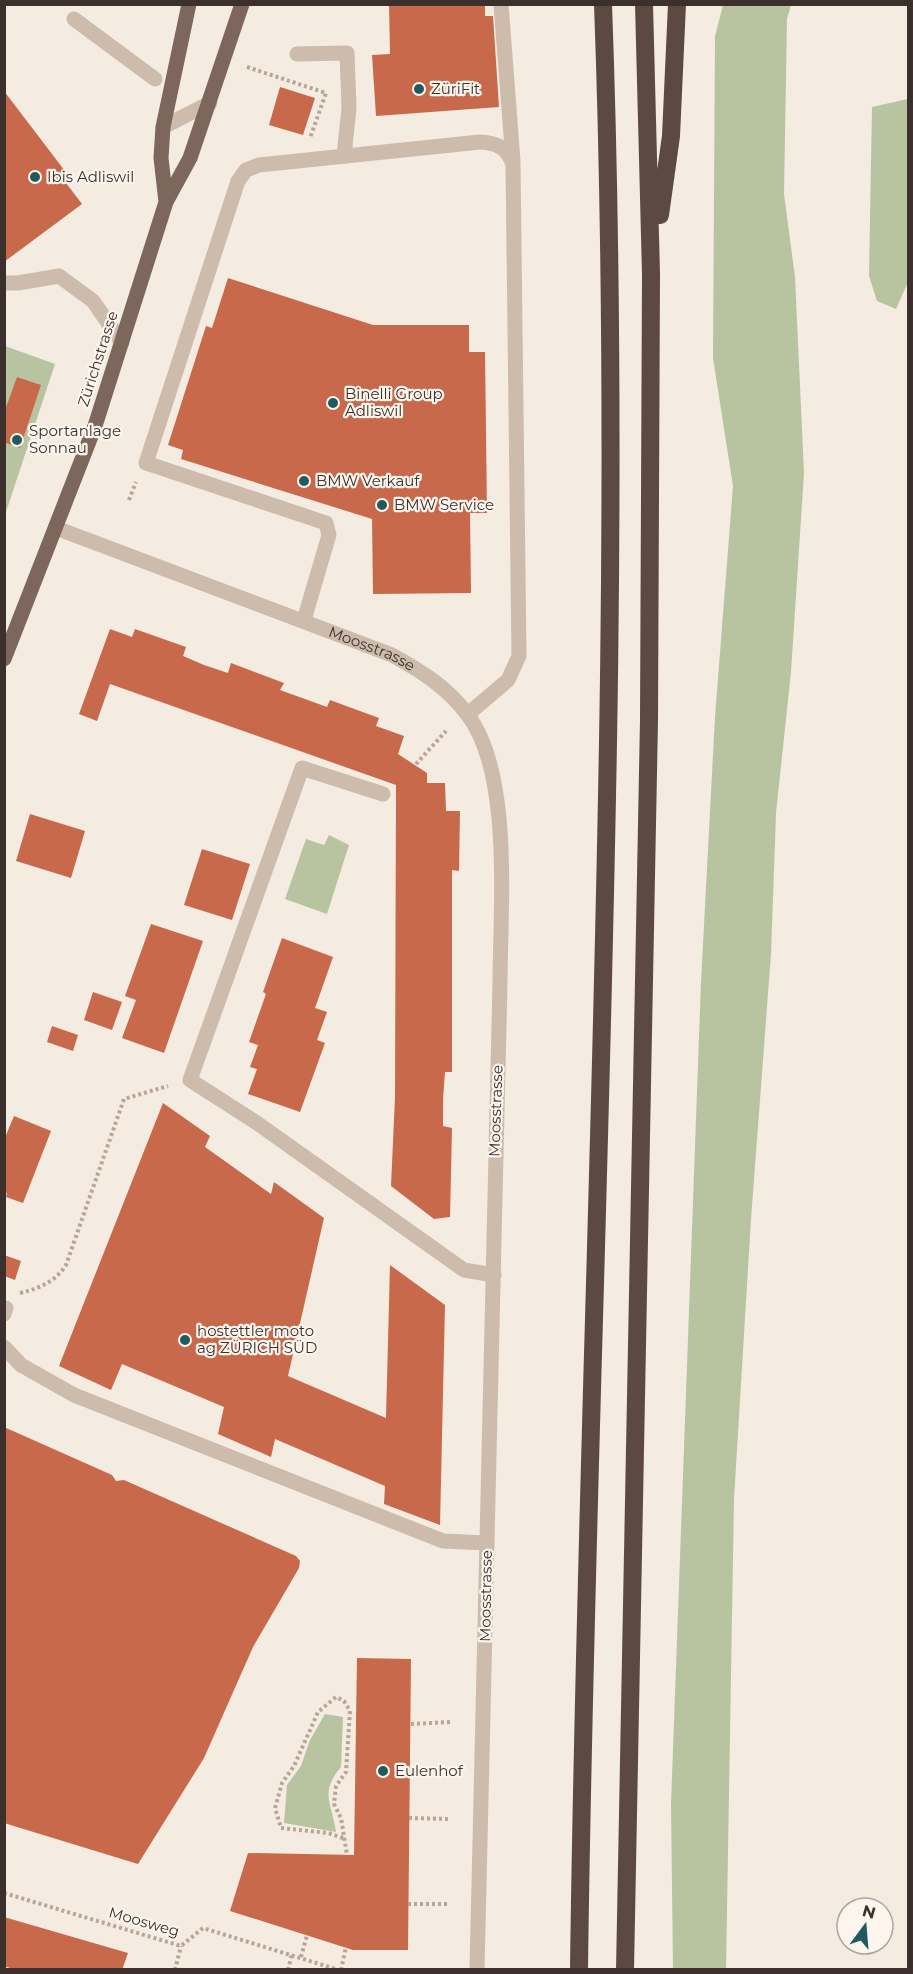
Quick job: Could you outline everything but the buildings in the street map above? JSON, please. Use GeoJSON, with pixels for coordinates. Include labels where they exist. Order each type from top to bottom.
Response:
{"type":"FeatureCollection","features":[{"type":"Feature","properties":{"kind":"highway"},"geometry":{"type":"LineString","coordinates":[[579,1970],[582,1749],[608,726],[611,397],[603,4]]}},
{"type":"Feature","properties":{"kind":"highway"},"geometry":{"type":"LineString","coordinates":[[625,1970],[633,1443],[649,720],[651,274],[644,4]]}},
{"type":"Feature","properties":{"kind":"highway"},"geometry":{"type":"LineString","coordinates":[[651,274],[671,136],[677,4]]}},
{"type":"Feature","properties":{"kind":"main road","name":"Zürichstrasse"},"geometry":{"type":"LineString","coordinates":[[166,202],[161,159],[163,127],[189,4]]}},
{"type":"Feature","properties":{"kind":"main road","name":"Zürichstrasse"},"geometry":{"type":"LineString","coordinates":[[4,659],[95,426],[166,202],[190,158],[242,4]]}},
{"type":"Feature","properties":{"kind":"street"},"geometry":{"type":"LineString","coordinates":[[468,714],[508,680],[519,656],[513,164],[501,4]]}},
{"type":"Feature","properties":{"kind":"street"},"geometry":{"type":"LineString","coordinates":[[74,19],[155,78]]}},
{"type":"Feature","properties":{"kind":"street"},"geometry":{"type":"LineString","coordinates":[[297,54],[346,53],[349,108],[344,156]]}},
{"type":"Feature","properties":{"kind":"street"},"geometry":{"type":"LineString","coordinates":[[163,127],[210,103]]}},
{"type":"Feature","properties":{"kind":"street"},"geometry":{"type":"LineString","coordinates":[[304,620],[329,535],[326,523],[146,463],[238,182],[246,170],[259,165],[480,142],[501,147],[509,152],[513,164]]}},
{"type":"Feature","properties":{"kind":"street"},"geometry":{"type":"LineString","coordinates":[[4,283],[18,284],[59,276],[93,301],[122,344]]}},
{"type":"Feature","properties":{"kind":"street","name":"Moosstrasse"},"geometry":{"type":"LineString","coordinates":[[56,528],[392,655],[422,671],[441,685],[468,714],[487,748],[492,766],[500,857],[494,1275],[477,1970]]}},
{"type":"Feature","properties":{"kind":"street"},"geometry":{"type":"LineString","coordinates":[[383,794],[303,768],[190,1080],[266,1130],[464,1270],[494,1275]]}},
{"type":"Feature","properties":{"kind":"street"},"geometry":{"type":"LineString","coordinates":[[4,1347],[21,1365],[74,1395],[443,1542],[487,1543]]}},
{"type":"Feature","properties":{"kind":"path"},"geometry":{"type":"LineString","coordinates":[[247,68],[326,93],[301,160]]}},
{"type":"Feature","properties":{"kind":"path"},"geometry":{"type":"LineString","coordinates":[[416,764],[446,731]]}},
{"type":"Feature","properties":{"kind":"path"},"geometry":{"type":"LineString","coordinates":[[8,1305],[58,1278],[66,1265],[124,1099],[190,1080]]}},
{"type":"Feature","properties":{"kind":"path"},"geometry":{"type":"LineString","coordinates":[[343,1838],[327,1833],[281,1828],[275,1808],[282,1783],[294,1766],[318,1712],[336,1697],[344,1701],[351,1711],[346,1772],[336,1786],[334,1804],[341,1818],[347,1855]]}},
{"type":"Feature","properties":{"kind":"path"},"geometry":{"type":"LineString","coordinates":[[411,1725],[451,1722]]}},
{"type":"Feature","properties":{"kind":"path"},"geometry":{"type":"LineString","coordinates":[[409,1818],[449,1819]]}},
{"type":"Feature","properties":{"kind":"path","name":"Moosweg"},"geometry":{"type":"LineString","coordinates":[[4,1893],[181,1946],[203,1928],[338,1969]]}},
{"type":"Feature","properties":{"kind":"path"},"geometry":{"type":"LineString","coordinates":[[408,1904],[449,1904]]}},
{"type":"Feature","properties":{"kind":"path"},"geometry":{"type":"LineString","coordinates":[[301,1958],[308,1935]]}},
{"type":"Feature","properties":{"kind":"path"},"geometry":{"type":"LineString","coordinates":[[175,1970],[181,1946]]}},
{"type":"Feature","properties":{"kind":"path"},"geometry":{"type":"LineString","coordinates":[[338,1969],[346,1947]]}},
{"type":"Feature","properties":{"kind":"path"},"geometry":{"type":"LineString","coordinates":[[288,1970],[292,1954]]}},
{"type":"Feature","properties":{"kind":"green space"},"geometry":{"type":"Polygon","coordinates":[[[723,5],[791,5],[787,19],[784,194],[795,277],[804,473],[791,672],[776,813],[771,954],[751,1219],[734,1499],[726,1969],[673,1970],[671,1804],[701,982],[715,717],[733,486],[713,358],[715,36],[723,5]]]}},
{"type":"Feature","properties":{"kind":"green space"},"geometry":{"type":"Polygon","coordinates":[[[908,99],[908,282],[896,309],[877,301],[869,276],[872,107],[908,99]]]}},
{"type":"Feature","properties":{"kind":"green space","name":"Sportanlage Sonnau"},"geometry":{"type":"Polygon","coordinates":[[[5,346],[55,364],[5,515],[5,346]]]}},
{"type":"Feature","properties":{"kind":"green space"},"geometry":{"type":"Polygon","coordinates":[[[329,835],[349,845],[327,914],[285,899],[306,839],[324,845],[329,835]]]}},
{"type":"Feature","properties":{"kind":"green space"},"geometry":{"type":"Polygon","coordinates":[[[325,1714],[343,1717],[341,1767],[330,1784],[329,1791],[336,1832],[284,1823],[287,1785],[301,1766],[310,1740],[325,1714]]]}},
{"type":"Feature","properties":{"kind":"place","name":"ZüriFit"},"geometry":{"type":"Point","coordinates":[419,89]}},
{"type":"Feature","properties":{"kind":"place","name":"Ibis Adliswil"},"geometry":{"type":"Point","coordinates":[35,177]}},
{"type":"Feature","properties":{"kind":"place","name":"Binelli Group Adliswil"},"geometry":{"type":"Point","coordinates":[333,403]}},
{"type":"Feature","properties":{"kind":"place","name":"Sportanlage Sonnau"},"geometry":{"type":"Point","coordinates":[17,440]}},
{"type":"Feature","properties":{"kind":"place","name":"BMW Verkauf"},"geometry":{"type":"Point","coordinates":[304,481]}},
{"type":"Feature","properties":{"kind":"place","name":"BMW Service"},"geometry":{"type":"Point","coordinates":[382,505]}},
{"type":"Feature","properties":{"kind":"place","name":"hostettler moto ag ZÜRICH SÜD"},"geometry":{"type":"Point","coordinates":[185,1340]}},
{"type":"Feature","properties":{"kind":"place","name":"Eulenhof"},"geometry":{"type":"Point","coordinates":[383,1771]}}]}
